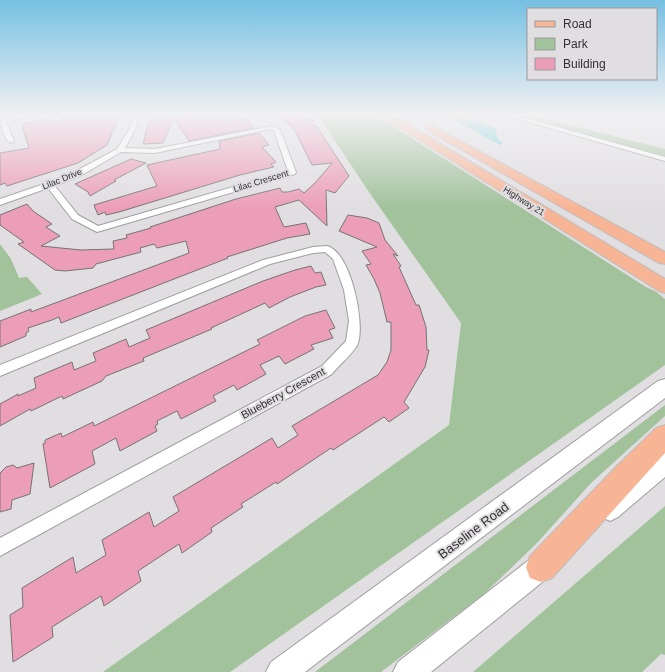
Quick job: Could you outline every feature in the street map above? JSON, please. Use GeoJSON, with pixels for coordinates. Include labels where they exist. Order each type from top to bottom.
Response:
{"type":"FeatureCollection","features":[{"type":"Feature","properties":{"kind":"main road","name":"Highway 21"},"geometry":{"type":"LineString","coordinates":[[434,145],[664,284]]}},
{"type":"Feature","properties":{"kind":"main road","name":"Highway 21"},"geometry":{"type":"LineString","coordinates":[[462,145],[665,259]]}},
{"type":"Feature","properties":{"kind":"main road","name":"Baseline Road"},"geometry":{"type":"LineString","coordinates":[[281,672],[665,387]]}},
{"type":"Feature","properties":{"kind":"main road"},"geometry":{"type":"LineString","coordinates":[[541,567],[624,477],[665,436]]}},
{"type":"Feature","properties":{"kind":"main road"},"geometry":{"type":"LineString","coordinates":[[408,672],[541,567],[665,463]]}},
{"type":"Feature","properties":{"kind":"street","name":"Lilac Drive"},"geometry":{"type":"LineString","coordinates":[[3,200],[50,185],[79,173],[120,150],[123,145]]}},
{"type":"Feature","properties":{"kind":"street","name":"Lilac Crescent"},"geometry":{"type":"LineString","coordinates":[[120,150],[155,151],[182,145]]}},
{"type":"Feature","properties":{"kind":"street","name":"Lilac Crescent"},"geometry":{"type":"LineString","coordinates":[[50,185],[75,217],[97,229],[292,172],[282,145]]}},
{"type":"Feature","properties":{"kind":"street"},"geometry":{"type":"LineString","coordinates":[[616,145],[665,159]]}},
{"type":"Feature","properties":{"kind":"street","name":"Blueberry Crescent"},"geometry":{"type":"LineString","coordinates":[[0,371],[267,262],[313,250],[327,249],[337,258],[349,290],[355,321],[352,343],[327,370],[0,547]]}},
{"type":"Feature","properties":{"kind":"green space"},"geometry":{"type":"Polygon","coordinates":[[[338,145],[423,145],[646,287],[655,291],[665,299],[665,365],[230,672],[103,672],[449,425],[461,323],[338,145]]]}},
{"type":"Feature","properties":{"kind":"green space"},"geometry":{"type":"Polygon","coordinates":[[[626,145],[651,145],[665,149],[665,156],[626,145]]]}},
{"type":"Feature","properties":{"kind":"green space"},"geometry":{"type":"Polygon","coordinates":[[[0,244],[11,259],[19,278],[27,277],[42,294],[0,311],[0,244]]]}},
{"type":"Feature","properties":{"kind":"green space"},"geometry":{"type":"Polygon","coordinates":[[[665,405],[665,416],[591,483],[538,542],[484,594],[381,672],[315,672],[665,405]]]}},
{"type":"Feature","properties":{"kind":"green space"},"geometry":{"type":"Polygon","coordinates":[[[665,506],[665,655],[661,654],[642,672],[473,672],[665,506]]]}},
{"type":"Feature","properties":{"kind":"building"},"geometry":{"type":"Polygon","coordinates":[[[28,145],[106,145],[78,163],[7,186],[5,183],[0,185],[0,153],[29,148],[28,145]]]}},
{"type":"Feature","properties":{"kind":"building"},"geometry":{"type":"Polygon","coordinates":[[[220,145],[268,145],[262,147],[276,162],[271,164],[274,167],[240,175],[119,212],[106,215],[105,212],[98,215],[94,205],[157,186],[147,165],[220,149],[220,145]]]}},
{"type":"Feature","properties":{"kind":"building"},"geometry":{"type":"Polygon","coordinates":[[[302,145],[329,145],[349,176],[335,193],[326,190],[327,226],[299,200],[275,207],[284,227],[306,223],[310,234],[287,238],[227,257],[228,258],[61,323],[59,317],[28,328],[29,331],[26,333],[26,336],[0,347],[0,321],[31,309],[31,312],[189,253],[186,241],[157,248],[154,244],[140,248],[141,252],[96,264],[93,268],[65,271],[55,270],[18,244],[24,242],[0,225],[0,215],[27,204],[33,211],[52,224],[46,227],[60,236],[41,246],[81,250],[114,249],[113,241],[127,238],[126,235],[236,199],[280,188],[282,192],[299,189],[304,193],[315,183],[332,163],[312,165],[302,145]]]}},
{"type":"Feature","properties":{"kind":"building"},"geometry":{"type":"Polygon","coordinates":[[[131,159],[146,163],[114,180],[116,181],[90,196],[88,192],[75,184],[131,159]]]}},
{"type":"Feature","properties":{"kind":"building"},"geometry":{"type":"Polygon","coordinates":[[[348,215],[367,218],[379,223],[385,240],[398,256],[393,254],[401,266],[399,267],[416,305],[419,305],[426,327],[427,350],[429,350],[425,367],[404,402],[409,408],[389,422],[384,417],[333,450],[331,448],[277,484],[276,482],[241,504],[243,507],[211,528],[212,532],[182,553],[179,544],[138,571],[141,581],[104,606],[101,596],[52,627],[53,637],[13,662],[10,615],[23,607],[22,588],[73,557],[76,573],[106,555],[102,540],[149,512],[154,527],[179,511],[173,497],[272,438],[278,448],[298,435],[292,426],[378,375],[387,362],[391,350],[391,322],[387,322],[380,293],[366,265],[371,264],[362,251],[377,247],[339,231],[348,215]]]}},
{"type":"Feature","properties":{"kind":"building"},"geometry":{"type":"Polygon","coordinates":[[[311,266],[315,273],[321,272],[326,285],[316,287],[290,297],[269,308],[265,303],[211,328],[212,329],[143,358],[144,361],[106,376],[102,381],[63,399],[62,396],[31,411],[30,409],[0,426],[0,404],[18,394],[18,396],[36,388],[34,378],[72,362],[74,370],[96,361],[93,353],[126,339],[129,347],[150,338],[146,330],[263,281],[311,266]]]}},
{"type":"Feature","properties":{"kind":"building"},"geometry":{"type":"Polygon","coordinates":[[[326,310],[335,328],[329,330],[333,338],[311,345],[314,349],[285,364],[279,356],[260,365],[266,374],[237,390],[234,385],[213,396],[216,401],[181,419],[177,411],[157,421],[158,424],[155,426],[157,431],[120,451],[116,438],[92,451],[95,464],[50,488],[43,444],[45,443],[45,440],[61,433],[62,437],[93,422],[94,426],[260,344],[257,340],[305,316],[326,310]]]}},
{"type":"Feature","properties":{"kind":"building"},"geometry":{"type":"Polygon","coordinates":[[[34,463],[30,494],[12,500],[11,509],[0,512],[0,473],[6,467],[13,465],[17,468],[34,463]]]}}]}
